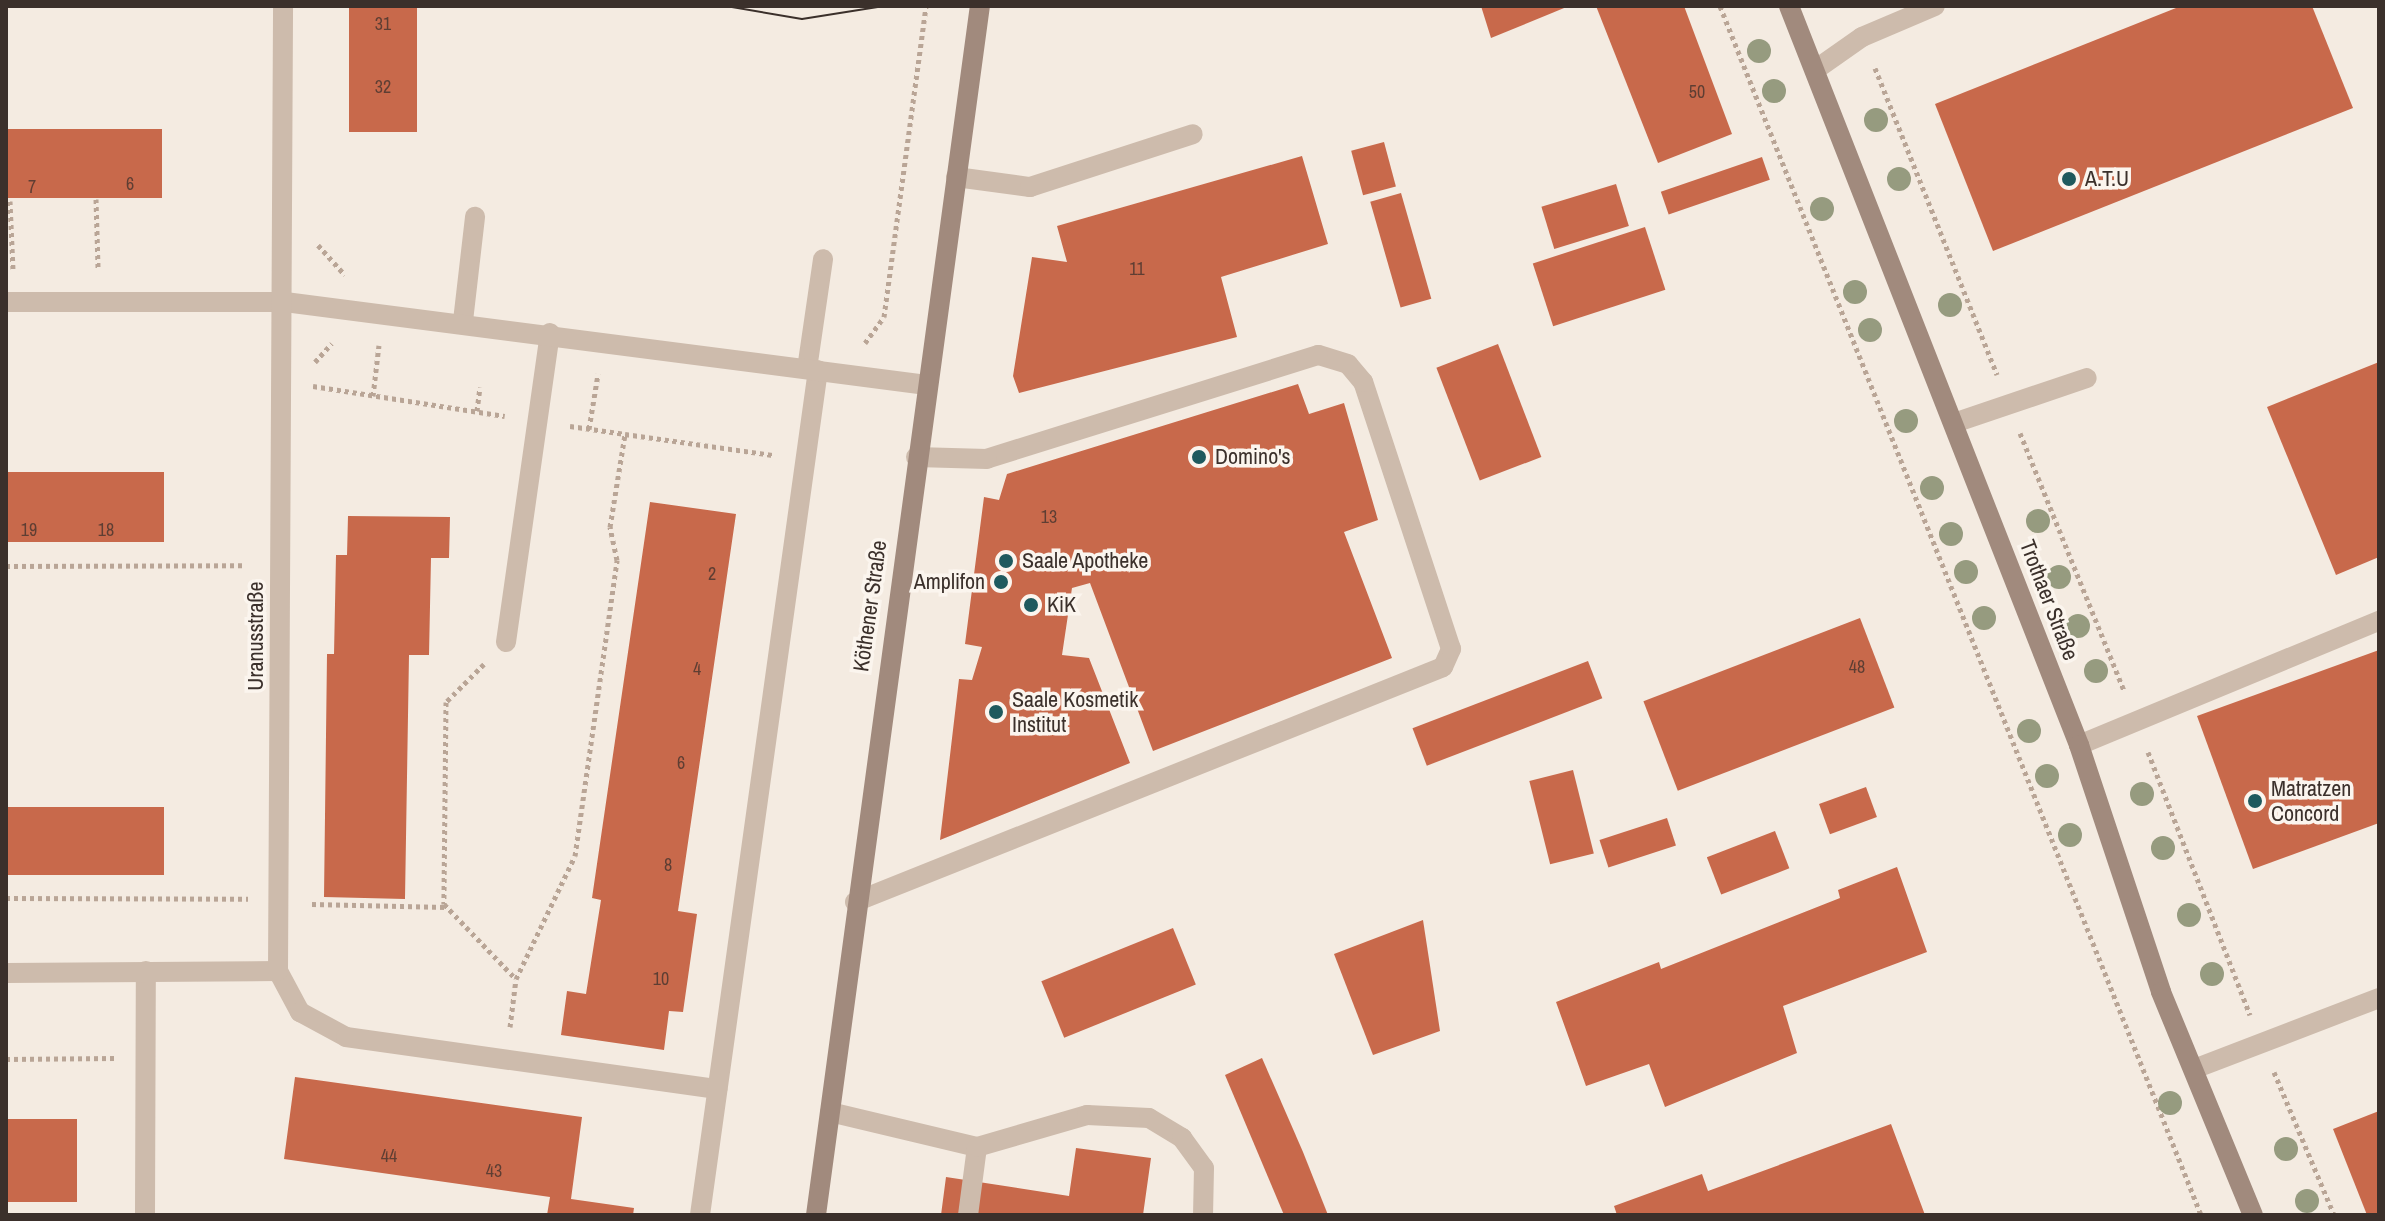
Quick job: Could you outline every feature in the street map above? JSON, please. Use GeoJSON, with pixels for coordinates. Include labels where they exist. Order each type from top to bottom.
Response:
{"type":"FeatureCollection","features":[{"type":"Feature","properties":{"kind":"main road","name":"Köthener Straße"},"geometry":{"type":"LineString","coordinates":[[816,1215],[855,902],[980,6]]}},
{"type":"Feature","properties":{"kind":"main road","name":"Trothaer Straße"},"geometry":{"type":"LineString","coordinates":[[1789,6],[2079,745],[2194,1069],[2253,1215]]}},
{"type":"Feature","properties":{"kind":"street","name":"Uranusstraße"},"geometry":{"type":"LineString","coordinates":[[278,971],[281,899],[279,565],[285,302],[283,6]]}},
{"type":"Feature","properties":{"kind":"street"},"geometry":{"type":"LineString","coordinates":[[1815,70],[1862,37],[1935,6]]}},
{"type":"Feature","properties":{"kind":"street"},"geometry":{"type":"LineString","coordinates":[[956,177],[1030,187],[1193,134]]}},
{"type":"Feature","properties":{"kind":"street"},"geometry":{"type":"LineString","coordinates":[[463,321],[475,217]]}},
{"type":"Feature","properties":{"kind":"street"},"geometry":{"type":"LineString","coordinates":[[700,1215],[804,459],[813,369],[811,342],[823,259]]}},
{"type":"Feature","properties":{"kind":"street"},"geometry":{"type":"LineString","coordinates":[[10,302],[285,302],[463,321],[927,385]]}},
{"type":"Feature","properties":{"kind":"street"},"geometry":{"type":"LineString","coordinates":[[506,642],[550,333]]}},
{"type":"Feature","properties":{"kind":"street"},"geometry":{"type":"LineString","coordinates":[[855,902],[1443,667],[1451,649],[1363,382],[1348,364],[1318,355],[987,459],[916,457]]}},
{"type":"Feature","properties":{"kind":"street"},"geometry":{"type":"LineString","coordinates":[[1954,423],[2087,378]]}},
{"type":"Feature","properties":{"kind":"street"},"geometry":{"type":"LineString","coordinates":[[2079,745],[2379,621]]}},
{"type":"Feature","properties":{"kind":"street"},"geometry":{"type":"LineString","coordinates":[[145,1215],[146,971]]}},
{"type":"Feature","properties":{"kind":"street"},"geometry":{"type":"LineString","coordinates":[[6,973],[278,971],[300,1012],[320,1028],[505,1060],[717,1089]]}},
{"type":"Feature","properties":{"kind":"street"},"geometry":{"type":"LineString","coordinates":[[2194,1069],[2379,998]]}},
{"type":"Feature","properties":{"kind":"street"},"geometry":{"type":"LineString","coordinates":[[830,1112],[977,1147],[1087,1115],[1149,1118],[1182,1138],[1204,1168],[1203,1215]]}},
{"type":"Feature","properties":{"kind":"street"},"geometry":{"type":"LineString","coordinates":[[968,1215],[977,1147]]}},
{"type":"Feature","properties":{"kind":"path"},"geometry":{"type":"LineString","coordinates":[[811,342],[860,345],[874,337],[884,317],[926,6]]}},
{"type":"Feature","properties":{"kind":"path"},"geometry":{"type":"LineString","coordinates":[[1720,6],[2201,1215]]}},
{"type":"Feature","properties":{"kind":"path"},"geometry":{"type":"LineString","coordinates":[[1862,37],[2137,722],[2262,1045],[2334,1215]]}},
{"type":"Feature","properties":{"kind":"path"},"geometry":{"type":"LineString","coordinates":[[96,199],[98,301]]}},
{"type":"Feature","properties":{"kind":"path"},"geometry":{"type":"LineString","coordinates":[[10,201],[10,302]]}},
{"type":"Feature","properties":{"kind":"path"},"geometry":{"type":"LineString","coordinates":[[316,237],[333,269],[362,279]]}},
{"type":"Feature","properties":{"kind":"path"},"geometry":{"type":"LineString","coordinates":[[366,338],[379,340],[373,396]]}},
{"type":"Feature","properties":{"kind":"path"},"geometry":{"type":"LineString","coordinates":[[314,402],[315,362],[341,340]]}},
{"type":"Feature","properties":{"kind":"path"},"geometry":{"type":"LineString","coordinates":[[589,429],[599,364]]}},
{"type":"Feature","properties":{"kind":"path"},"geometry":{"type":"LineString","coordinates":[[281,382],[804,459]]}},
{"type":"Feature","properties":{"kind":"path"},"geometry":{"type":"LineString","coordinates":[[477,411],[480,387]]}},
{"type":"Feature","properties":{"kind":"path"},"geometry":{"type":"LineString","coordinates":[[505,1060],[516,979],[575,856],[617,560],[610,527],[625,434]]}},
{"type":"Feature","properties":{"kind":"path"},"geometry":{"type":"LineString","coordinates":[[6,566],[279,565]]}},
{"type":"Feature","properties":{"kind":"path"},"geometry":{"type":"LineString","coordinates":[[506,642],[446,702],[447,907],[516,979]]}},
{"type":"Feature","properties":{"kind":"path"},"geometry":{"type":"LineString","coordinates":[[308,888],[308,918]]}},
{"type":"Feature","properties":{"kind":"path"},"geometry":{"type":"LineString","coordinates":[[6,898],[281,899]]}},
{"type":"Feature","properties":{"kind":"path"},"geometry":{"type":"LineString","coordinates":[[308,904],[447,907]]}},
{"type":"Feature","properties":{"kind":"path"},"geometry":{"type":"LineString","coordinates":[[6,1059],[145,1058]]}},
{"type":"Feature","properties":{"kind":"building"},"geometry":{"type":"Polygon","coordinates":[[[349,6],[417,6],[417,132],[349,132],[349,6]]]}},
{"type":"Feature","properties":{"kind":"building"},"geometry":{"type":"Polygon","coordinates":[[[1481,6],[1569,6],[1491,38],[1481,6]]]}},
{"type":"Feature","properties":{"kind":"building"},"geometry":{"type":"Polygon","coordinates":[[[1596,6],[1684,6],[1732,134],[1658,163],[1596,6]]]}},
{"type":"Feature","properties":{"kind":"building","name":"A.T.U"},"geometry":{"type":"Polygon","coordinates":[[[2181,6],[2312,6],[2353,108],[1993,251],[1935,104],[2181,6]]]}},
{"type":"Feature","properties":{"kind":"building"},"geometry":{"type":"Polygon","coordinates":[[[6,129],[162,129],[162,198],[6,198],[6,129]]]}},
{"type":"Feature","properties":{"kind":"building"},"geometry":{"type":"Polygon","coordinates":[[[1384,142],[1396,186],[1363,195],[1351,151],[1384,142]]]}},
{"type":"Feature","properties":{"kind":"building"},"geometry":{"type":"Polygon","coordinates":[[[1302,156],[1328,244],[1221,277],[1237,337],[1019,393],[1013,376],[1032,257],[1067,262],[1057,226],[1302,156]]]}},
{"type":"Feature","properties":{"kind":"building"},"geometry":{"type":"Polygon","coordinates":[[[1762,157],[1770,180],[1669,215],[1661,192],[1762,157]]]}},
{"type":"Feature","properties":{"kind":"building"},"geometry":{"type":"Polygon","coordinates":[[[1616,184],[1629,226],[1554,249],[1541,207],[1616,184]]]}},
{"type":"Feature","properties":{"kind":"building"},"geometry":{"type":"Polygon","coordinates":[[[1401,193],[1431,299],[1401,308],[1370,202],[1401,193]]]}},
{"type":"Feature","properties":{"kind":"building"},"geometry":{"type":"Polygon","coordinates":[[[1645,227],[1665,290],[1553,326],[1533,263],[1645,227]]]}},
{"type":"Feature","properties":{"kind":"building"},"geometry":{"type":"Polygon","coordinates":[[[1498,344],[1541,457],[1480,481],[1436,368],[1498,344]]]}},
{"type":"Feature","properties":{"kind":"building"},"geometry":{"type":"Polygon","coordinates":[[[2379,362],[2379,557],[2336,575],[2267,407],[2379,362]]]}},
{"type":"Feature","properties":{"kind":"building"},"geometry":{"type":"Polygon","coordinates":[[[1298,384],[1309,414],[1344,403],[1378,520],[1344,532],[1392,658],[1153,751],[1090,583],[1072,588],[1062,655],[1089,658],[1130,763],[940,840],[959,679],[972,680],[982,647],[965,644],[984,497],[999,500],[1007,474],[1298,384]]]}},
{"type":"Feature","properties":{"kind":"building"},"geometry":{"type":"Polygon","coordinates":[[[6,472],[164,472],[164,542],[6,542],[6,472]]]}},
{"type":"Feature","properties":{"kind":"building"},"geometry":{"type":"Polygon","coordinates":[[[650,502],[736,514],[678,911],[697,914],[683,1012],[669,1011],[664,1050],[561,1035],[567,991],[586,994],[601,900],[592,898],[650,502]]]}},
{"type":"Feature","properties":{"kind":"building"},"geometry":{"type":"Polygon","coordinates":[[[348,516],[450,517],[449,558],[431,558],[429,655],[409,655],[405,899],[324,897],[327,654],[334,654],[336,555],[347,555],[348,516]]]}},
{"type":"Feature","properties":{"kind":"building"},"geometry":{"type":"Polygon","coordinates":[[[1860,618],[1894,708],[1678,791],[1643,701],[1860,618]]]}},
{"type":"Feature","properties":{"kind":"building"},"geometry":{"type":"Polygon","coordinates":[[[2379,650],[2379,823],[2253,869],[2197,716],[2379,650]]]}},
{"type":"Feature","properties":{"kind":"building"},"geometry":{"type":"Polygon","coordinates":[[[1588,661],[1602,698],[1427,766],[1412,728],[1588,661]]]}},
{"type":"Feature","properties":{"kind":"building"},"geometry":{"type":"Polygon","coordinates":[[[1573,770],[1594,853],[1550,864],[1529,781],[1573,770]]]}},
{"type":"Feature","properties":{"kind":"building"},"geometry":{"type":"Polygon","coordinates":[[[1866,787],[1877,817],[1830,834],[1819,804],[1866,787]]]}},
{"type":"Feature","properties":{"kind":"building"},"geometry":{"type":"Polygon","coordinates":[[[6,807],[164,807],[164,875],[6,875],[6,807]]]}},
{"type":"Feature","properties":{"kind":"building"},"geometry":{"type":"Polygon","coordinates":[[[1667,818],[1676,846],[1608,868],[1599,840],[1667,818]]]}},
{"type":"Feature","properties":{"kind":"building"},"geometry":{"type":"Polygon","coordinates":[[[1775,831],[1789,868],[1721,895],[1707,857],[1775,831]]]}},
{"type":"Feature","properties":{"kind":"building"},"geometry":{"type":"Polygon","coordinates":[[[1897,867],[1927,952],[1783,1006],[1797,1053],[1665,1107],[1649,1064],[1586,1086],[1556,1002],[1659,962],[1661,969],[1840,898],[1838,890],[1897,867]]]}},
{"type":"Feature","properties":{"kind":"building"},"geometry":{"type":"Polygon","coordinates":[[[1423,920],[1440,1031],[1373,1055],[1334,954],[1423,920]]]}},
{"type":"Feature","properties":{"kind":"building"},"geometry":{"type":"Polygon","coordinates":[[[1173,928],[1196,985],[1064,1038],[1041,981],[1173,928]]]}},
{"type":"Feature","properties":{"kind":"building"},"geometry":{"type":"Polygon","coordinates":[[[1262,1058],[1328,1215],[1284,1215],[1225,1075],[1262,1058]]]}},
{"type":"Feature","properties":{"kind":"building"},"geometry":{"type":"Polygon","coordinates":[[[295,1077],[582,1117],[571,1199],[634,1208],[633,1215],[547,1215],[550,1197],[284,1159],[295,1077]]]}},
{"type":"Feature","properties":{"kind":"building"},"geometry":{"type":"Polygon","coordinates":[[[2379,1111],[2379,1215],[2367,1215],[2333,1129],[2379,1111]]]}},
{"type":"Feature","properties":{"kind":"building"},"geometry":{"type":"Polygon","coordinates":[[[6,1119],[77,1119],[77,1202],[6,1202],[6,1119]]]}},
{"type":"Feature","properties":{"kind":"building"},"geometry":{"type":"Polygon","coordinates":[[[1891,1124],[1925,1215],[1617,1215],[1614,1206],[1702,1174],[1708,1191],[1891,1124]]]}},
{"type":"Feature","properties":{"kind":"building"},"geometry":{"type":"Polygon","coordinates":[[[1076,1148],[1151,1158],[1143,1215],[941,1215],[946,1177],[1069,1196],[1076,1148]]]}},
{"type":"Feature","properties":{"kind":"tram line"},"geometry":{"type":"LineString","coordinates":[[726,6],[802,19],[884,6]]}},
{"type":"Feature","properties":{"kind":"place","name":"A.T.U"},"geometry":{"type":"Point","coordinates":[2069,179]}},
{"type":"Feature","properties":{"kind":"place","name":"Domino's"},"geometry":{"type":"Point","coordinates":[1199,457]}},
{"type":"Feature","properties":{"kind":"place","name":"Saale Apotheke"},"geometry":{"type":"Point","coordinates":[1006,561]}},
{"type":"Feature","properties":{"kind":"place","name":"Amplifon"},"geometry":{"type":"Point","coordinates":[1001,582]}},
{"type":"Feature","properties":{"kind":"place","name":"KiK"},"geometry":{"type":"Point","coordinates":[1031,605]}},
{"type":"Feature","properties":{"kind":"place","name":"Saale Kosmetik Institut"},"geometry":{"type":"Point","coordinates":[996,712]}},
{"type":"Feature","properties":{"kind":"place","name":"Matratzen Concord"},"geometry":{"type":"Point","coordinates":[2255,801]}}]}
